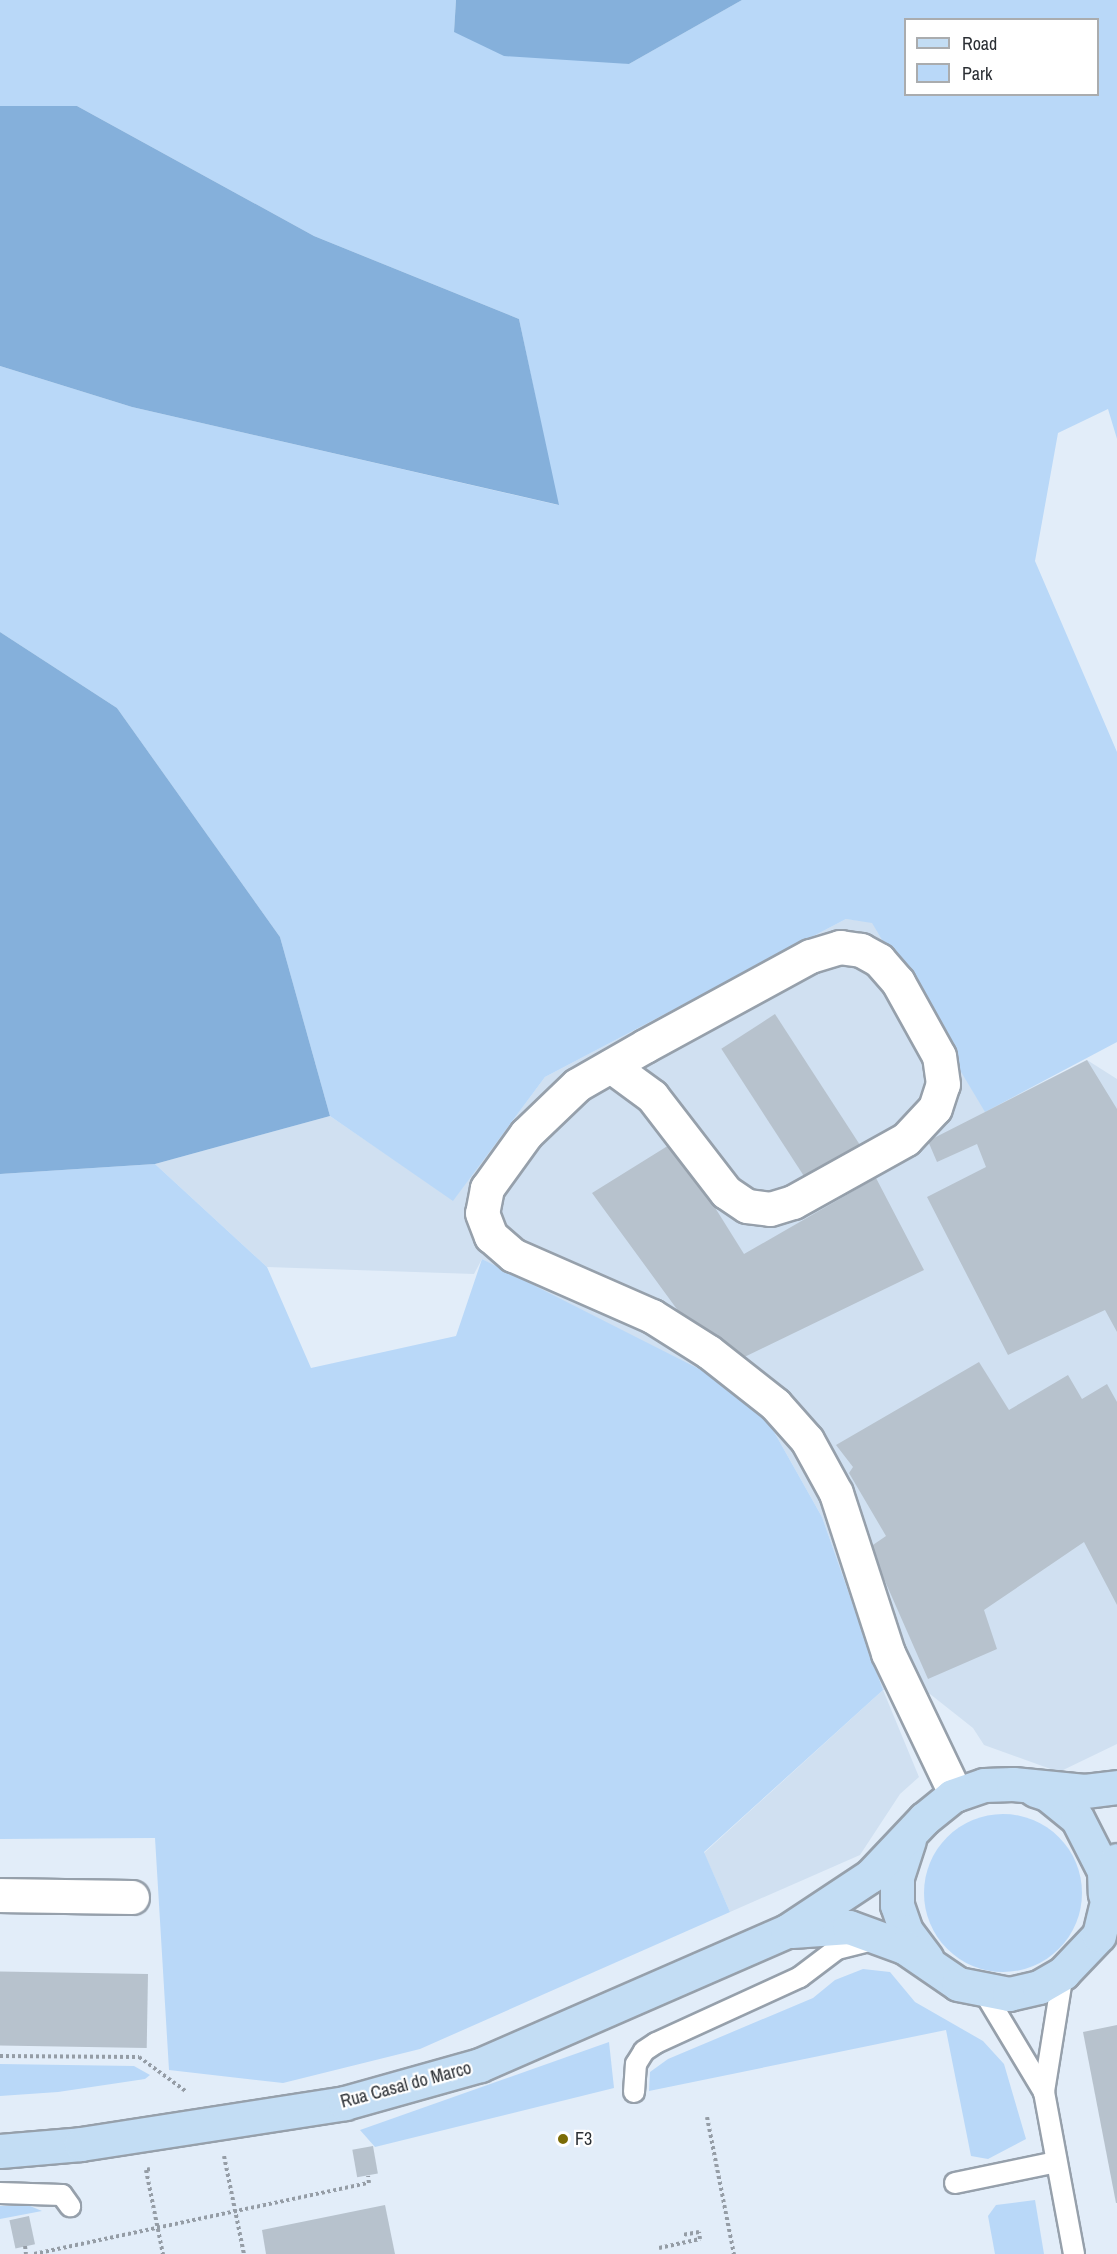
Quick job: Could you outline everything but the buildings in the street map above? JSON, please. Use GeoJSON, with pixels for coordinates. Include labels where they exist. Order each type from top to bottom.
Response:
{"type":"FeatureCollection","features":[{"type":"Feature","properties":{"kind":"main road","name":"Rua Casal do Marco"},"geometry":{"type":"LineString","coordinates":[[1013,1784],[1047,1794],[1077,1818],[1104,1871],[1106,1904]]}},
{"type":"Feature","properties":{"kind":"main road","name":"Rua Casal do Marco"},"geometry":{"type":"LineString","coordinates":[[0,2151],[210,2126],[345,2103],[480,2065],[787,1931],[870,1876],[924,1819],[956,1795],[984,1785],[1013,1784],[1085,1791],[1117,1787]]}},
{"type":"Feature","properties":{"kind":"main road","name":"Rua Casal do Marco"},"geometry":{"type":"LineString","coordinates":[[924,1819],[906,1846],[897,1876],[897,1905],[906,1931],[932,1967]]}},
{"type":"Feature","properties":{"kind":"main road","name":"Rua Casal do Marco"},"geometry":{"type":"LineString","coordinates":[[787,1931],[849,1927],[893,1942],[958,1984],[984,1992],[1009,1994],[1039,1987],[1063,1973],[1099,1935],[1117,1860]]}},
{"type":"Feature","properties":{"kind":"street"},"geometry":{"type":"LineString","coordinates":[[611,1066],[652,1096],[726,1192],[747,1206],[770,1209],[793,1202],[906,1139],[935,1108],[943,1084],[939,1056],[898,982],[879,960],[861,950],[840,947],[810,956],[576,1085],[526,1134],[487,1188],[482,1213],[491,1236],[513,1255],[652,1316],[690,1340],[775,1404],[807,1440],[836,1493],[888,1653],[956,1795]]}},
{"type":"Feature","properties":{"kind":"street"},"geometry":{"type":"LineString","coordinates":[[0,1894],[132,1897]]}},
{"type":"Feature","properties":{"kind":"lane"},"geometry":{"type":"LineString","coordinates":[[634,2091],[636,2064],[644,2051],[656,2043],[800,1977],[851,1943],[893,1942]]}},
{"type":"Feature","properties":{"kind":"lane"},"geometry":{"type":"LineString","coordinates":[[1063,1973],[1044,2092],[1074,2254]]}},
{"type":"Feature","properties":{"kind":"lane"},"geometry":{"type":"LineString","coordinates":[[984,1992],[1044,2092]]}},
{"type":"Feature","properties":{"kind":"lane"},"geometry":{"type":"LineString","coordinates":[[955,2183],[1056,2162]]}},
{"type":"Feature","properties":{"kind":"lane"},"geometry":{"type":"LineString","coordinates":[[0,2193],[62,2194],[70,2206]]}},
{"type":"Feature","properties":{"kind":"path"},"geometry":{"type":"LineString","coordinates":[[0,2056],[139,2057],[207,2107],[213,2155],[224,2152],[244,2254]]}},
{"type":"Feature","properties":{"kind":"path"},"geometry":{"type":"LineString","coordinates":[[707,2117],[734,2254]]}},
{"type":"Feature","properties":{"kind":"path"},"geometry":{"type":"LineString","coordinates":[[157,2168],[146,2170],[163,2254]]}},
{"type":"Feature","properties":{"kind":"path"},"geometry":{"type":"LineString","coordinates":[[34,2254],[369,2183],[368,2176]]}},
{"type":"Feature","properties":{"kind":"path"},"geometry":{"type":"LineString","coordinates":[[659,2248],[700,2239],[699,2232],[682,2235]]}},
{"type":"Feature","properties":{"kind":"path"},"geometry":{"type":"LineString","coordinates":[[25,2246],[26,2254]]}},
{"type":"Feature","properties":{"kind":"shaded area"},"geometry":{"type":"Polygon","coordinates":[[[456,0],[742,0],[629,64],[504,56],[454,32],[456,0]]]}},
{"type":"Feature","properties":{"kind":"shaded area"},"geometry":{"type":"Polygon","coordinates":[[[0,106],[77,106],[314,236],[519,319],[559,505],[132,407],[0,366],[0,106]]]}},
{"type":"Feature","properties":{"kind":"shaded area"},"geometry":{"type":"Polygon","coordinates":[[[0,632],[117,708],[280,937],[330,1116],[155,1164],[0,1174],[0,632]]]}},
{"type":"Feature","properties":{"kind":"shaded area"},"geometry":{"type":"Polygon","coordinates":[[[846,919],[872,922],[985,1111],[1087,1060],[1117,1079],[1117,1744],[1059,1772],[984,1745],[973,1728],[930,1694],[883,1690],[822,1517],[768,1421],[482,1259],[474,1274],[267,1267],[155,1164],[330,1116],[453,1200],[545,1077],[846,919]]]}},
{"type":"Feature","properties":{"kind":"shaded area"},"geometry":{"type":"Polygon","coordinates":[[[883,1690],[919,1777],[900,1794],[860,1855],[730,1912],[704,1853],[883,1690]]]}},
{"type":"Feature","properties":{"kind":"green space"},"geometry":{"type":"Polygon","coordinates":[[[0,0],[456,0],[454,32],[629,64],[742,0],[1117,0],[1117,439],[1108,409],[1058,433],[1035,561],[1117,752],[1117,1042],[985,1112],[872,923],[846,919],[545,1077],[453,1201],[330,1116],[280,937],[117,708],[0,632],[0,366],[132,407],[558,505],[519,319],[314,236],[77,106],[0,106],[0,0]]]}},
{"type":"Feature","properties":{"kind":"green space"},"geometry":{"type":"Polygon","coordinates":[[[155,1164],[267,1267],[311,1368],[456,1336],[482,1259],[715,1377],[768,1421],[822,1517],[883,1690],[704,1852],[730,1912],[420,2049],[283,2083],[169,2070],[155,1838],[0,1839],[0,1174],[155,1164]]]}},
{"type":"Feature","properties":{"kind":"green space"},"geometry":{"type":"Polygon","coordinates":[[[1003,1814],[1033,1820],[1047,1827],[1059,1837],[1069,1849],[1076,1863],[1082,1893],[1076,1923],[1069,1937],[1059,1949],[1047,1959],[1033,1966],[1003,1972],[973,1966],[959,1959],[947,1949],[937,1937],[930,1923],[924,1893],[930,1863],[937,1849],[947,1837],[959,1827],[973,1820],[1003,1814]]]}},
{"type":"Feature","properties":{"kind":"green space"},"geometry":{"type":"Polygon","coordinates":[[[863,1969],[890,1972],[915,2002],[983,2041],[1004,2064],[1026,2139],[988,2159],[971,2156],[946,2030],[649,2091],[650,2072],[668,2059],[813,1998],[835,1980],[863,1969]]]}},
{"type":"Feature","properties":{"kind":"green space"},"geometry":{"type":"Polygon","coordinates":[[[609,2042],[614,2088],[375,2147],[360,2130],[609,2042]]]}},
{"type":"Feature","properties":{"kind":"green space"},"geometry":{"type":"Polygon","coordinates":[[[0,2064],[134,2066],[150,2075],[145,2079],[58,2092],[0,2096],[0,2064]]]}},
{"type":"Feature","properties":{"kind":"green space"},"geometry":{"type":"Polygon","coordinates":[[[1035,2200],[1044,2254],[995,2254],[988,2216],[996,2205],[1035,2200]]]}},
{"type":"Feature","properties":{"kind":"green space"},"geometry":{"type":"Polygon","coordinates":[[[0,2206],[30,2206],[42,2211],[0,2219],[0,2206]]]}},
{"type":"Feature","properties":{"kind":"place","name":"F3"},"geometry":{"type":"Point","coordinates":[563,2139]}}]}
